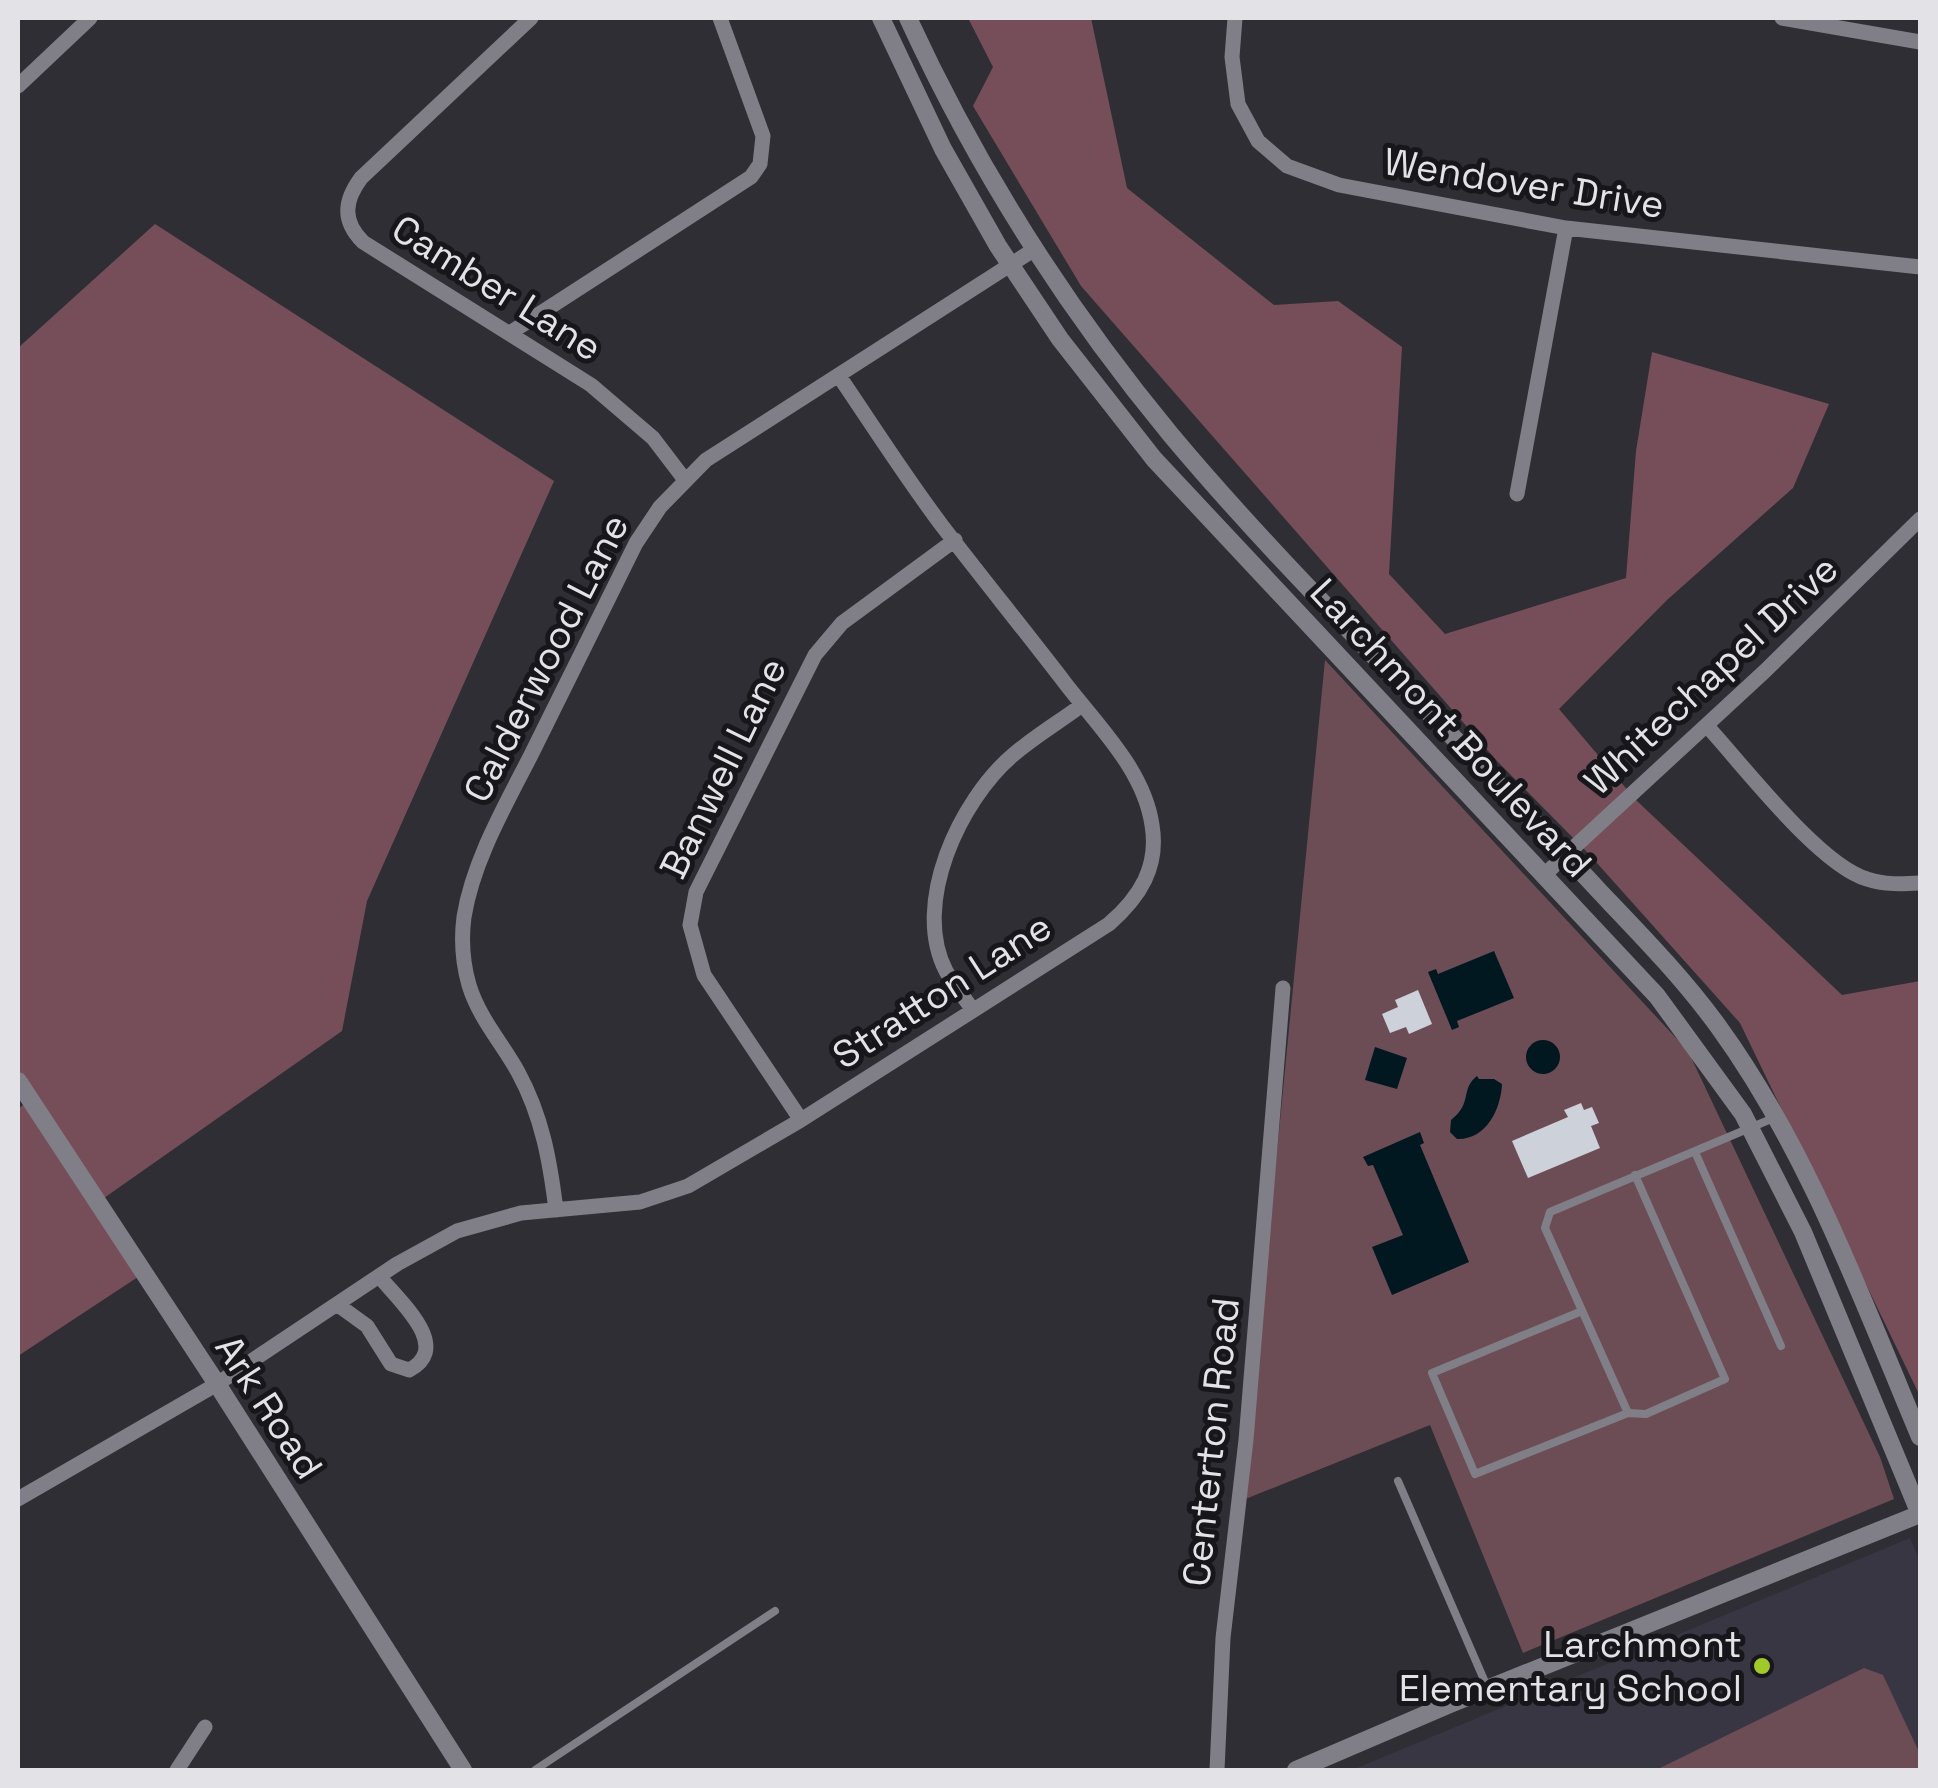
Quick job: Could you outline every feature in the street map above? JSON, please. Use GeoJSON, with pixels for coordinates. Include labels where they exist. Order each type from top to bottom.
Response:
{"type":"FeatureCollection","features":[{"type":"Feature","properties":{"kind":"street"},"geometry":{"type":"LineString","coordinates":[[18,86],[90,18]]}},
{"type":"Feature","properties":{"kind":"street","name":"Camber Lane"},"geometry":{"type":"LineString","coordinates":[[531,18],[361,178],[346,205],[348,220],[364,242],[592,385],[652,438],[685,480]]}},
{"type":"Feature","properties":{"kind":"street"},"geometry":{"type":"LineString","coordinates":[[510,333],[752,177],[760,164],[763,136],[720,18]]}},
{"type":"Feature","properties":{"kind":"street","name":"Larchmont Boulevard"},"geometry":{"type":"LineString","coordinates":[[881,18],[943,149],[1010,266],[1060,339],[1154,458],[1657,996],[1733,1099],[1803,1232],[1920,1514]]}},
{"type":"Feature","properties":{"kind":"street","name":"Larchmont Boulevard"},"geometry":{"type":"LineString","coordinates":[[908,18],[964,130],[1035,250],[1121,372],[1197,465],[1696,997],[1756,1080],[1841,1251],[1920,1437]]}},
{"type":"Feature","properties":{"kind":"street","name":"Wendover Drive"},"geometry":{"type":"LineString","coordinates":[[1234,18],[1232,58],[1238,104],[1258,141],[1287,166],[1339,186],[1566,228],[1920,267]]}},
{"type":"Feature","properties":{"kind":"street"},"geometry":{"type":"LineString","coordinates":[[1782,18],[1920,42]]}},
{"type":"Feature","properties":{"kind":"street"},"geometry":{"type":"LineString","coordinates":[[1516,494],[1566,228]]}},
{"type":"Feature","properties":{"kind":"street","name":"Calderwood Lane"},"geometry":{"type":"LineString","coordinates":[[556,1210],[548,1145],[536,1109],[476,1004],[469,984],[464,920],[474,877],[504,809],[619,578],[660,507],[706,460],[1035,250]]}},
{"type":"Feature","properties":{"kind":"street","name":"Stratton Lane"},"geometry":{"type":"LineString","coordinates":[[18,1499],[216,1384],[417,1251],[478,1223],[520,1213],[615,1206],[664,1196],[699,1180],[801,1120],[1109,924],[1140,892],[1150,872],[1154,850],[1152,826],[1144,795],[1129,766],[954,540],[839,376]]}},
{"type":"Feature","properties":{"kind":"street","name":"Whitechapel Drive"},"geometry":{"type":"LineString","coordinates":[[1544,875],[1707,726],[1920,520]]}},
{"type":"Feature","properties":{"kind":"street","name":"Banwell Lane"},"geometry":{"type":"LineString","coordinates":[[801,1120],[704,975],[690,925],[696,892],[802,675],[821,646],[872,599],[954,540]]}},
{"type":"Feature","properties":{"kind":"street"},"geometry":{"type":"LineString","coordinates":[[972,1009],[946,970],[937,944],[933,902],[938,875],[990,780],[1010,757],[1082,706]]}},
{"type":"Feature","properties":{"kind":"street"},"geometry":{"type":"LineString","coordinates":[[1707,726],[1829,859],[1864,879],[1920,883]]}},
{"type":"Feature","properties":{"kind":"street","name":"Centerton Road"},"geometry":{"type":"LineString","coordinates":[[1217,1770],[1223,1638],[1246,1440],[1283,988]]}},
{"type":"Feature","properties":{"kind":"street","name":"Ark Road"},"geometry":{"type":"LineString","coordinates":[[18,1081],[463,1770]]}},
{"type":"Feature","properties":{"kind":"street"},"geometry":{"type":"LineString","coordinates":[[338,1306],[367,1326],[391,1364],[410,1370],[419,1365],[426,1356],[424,1333],[379,1276]]}},
{"type":"Feature","properties":{"kind":"street"},"geometry":{"type":"LineString","coordinates":[[1296,1770],[1920,1514]]}},
{"type":"Feature","properties":{"kind":"street"},"geometry":{"type":"LineString","coordinates":[[177,1770],[205,1727]]}},
{"type":"Feature","properties":{"kind":"lane"},"geometry":{"type":"LineString","coordinates":[[1628,1413],[1545,1228],[1550,1212],[1776,1117]]}},
{"type":"Feature","properties":{"kind":"lane"},"geometry":{"type":"LineString","coordinates":[[1695,1152],[1782,1346]]}},
{"type":"Feature","properties":{"kind":"lane"},"geometry":{"type":"LineString","coordinates":[[1582,1311],[1432,1373],[1475,1474],[1628,1413],[1646,1414],[1725,1379],[1636,1175]]}},
{"type":"Feature","properties":{"kind":"lane"},"geometry":{"type":"LineString","coordinates":[[1398,1481],[1488,1690]]}},
{"type":"Feature","properties":{"kind":"lane"},"geometry":{"type":"LineString","coordinates":[[535,1770],[775,1612]]}},
{"type":"Feature","properties":{"kind":"shaded area"},"geometry":{"type":"Polygon","coordinates":[[[968,18],[1091,18],[1127,188],[1274,305],[1338,301],[1402,347],[1389,574],[1445,634],[1626,578],[1636,451],[1652,352],[1829,404],[1793,488],[1667,600],[1559,709],[1636,800],[1842,995],[1920,981],[1920,1391],[1740,1023],[1588,853],[1497,761],[1081,286],[973,106],[993,67],[968,18]]]}},
{"type":"Feature","properties":{"kind":"shaded area"},"geometry":{"type":"Polygon","coordinates":[[[155,224],[554,481],[367,901],[342,1031],[104,1198],[147,1271],[18,1356],[18,1109],[28,1101],[18,1083],[18,348],[155,224]]]}},
{"type":"Feature","properties":{"kind":"shaded area"},"geometry":{"type":"Polygon","coordinates":[[[1325,660],[1688,1051],[1880,1457],[1894,1499],[1523,1653],[1430,1425],[1243,1500],[1325,660]]]}},
{"type":"Feature","properties":{"kind":"shaded area","name":"Larchmont Elementary School"},"geometry":{"type":"Polygon","coordinates":[[[1910,1538],[1920,1561],[1920,1770],[1352,1770],[1910,1538]]]}},
{"type":"Feature","properties":{"kind":"shaded area"},"geometry":{"type":"Polygon","coordinates":[[[1864,1668],[1883,1675],[1920,1754],[1920,1770],[1656,1770],[1864,1668]]]}},
{"type":"Feature","properties":{"kind":"water"},"geometry":{"type":"Polygon","coordinates":[[[1494,951],[1514,998],[1457,1021],[1459,1027],[1452,1030],[1428,972],[1436,969],[1438,974],[1494,951]]]}},
{"type":"Feature","properties":{"kind":"water"},"geometry":{"type":"Polygon","coordinates":[[[1543,1040],[1555,1045],[1560,1057],[1555,1069],[1543,1074],[1531,1069],[1526,1057],[1531,1045],[1543,1040]]]}},
{"type":"Feature","properties":{"kind":"water"},"geometry":{"type":"Polygon","coordinates":[[[1375,1047],[1407,1058],[1397,1089],[1365,1080],[1375,1047]]]}},
{"type":"Feature","properties":{"kind":"water"},"geometry":{"type":"Polygon","coordinates":[[[1477,1076],[1502,1084],[1499,1103],[1490,1121],[1477,1134],[1457,1139],[1450,1132],[1451,1120],[1462,1108],[1477,1076]]]}},
{"type":"Feature","properties":{"kind":"water"},"geometry":{"type":"Polygon","coordinates":[[[1420,1132],[1424,1143],[1420,1145],[1469,1262],[1392,1295],[1372,1247],[1403,1235],[1373,1165],[1368,1166],[1363,1157],[1420,1132]]]}},
{"type":"Feature","properties":{"kind":"building"},"geometry":{"type":"Polygon","coordinates":[[[1418,990],[1432,1024],[1409,1034],[1406,1027],[1390,1033],[1382,1014],[1398,1007],[1395,1000],[1418,990]]]}},
{"type":"Feature","properties":{"kind":"building"},"geometry":{"type":"Polygon","coordinates":[[[1581,1103],[1584,1110],[1592,1107],[1599,1123],[1591,1126],[1600,1148],[1528,1178],[1512,1141],[1568,1117],[1564,1110],[1581,1103]]]}},
{"type":"Feature","properties":{"kind":"place","name":"Larchmont Elementary School"},"geometry":{"type":"Point","coordinates":[1762,1666]}}]}
